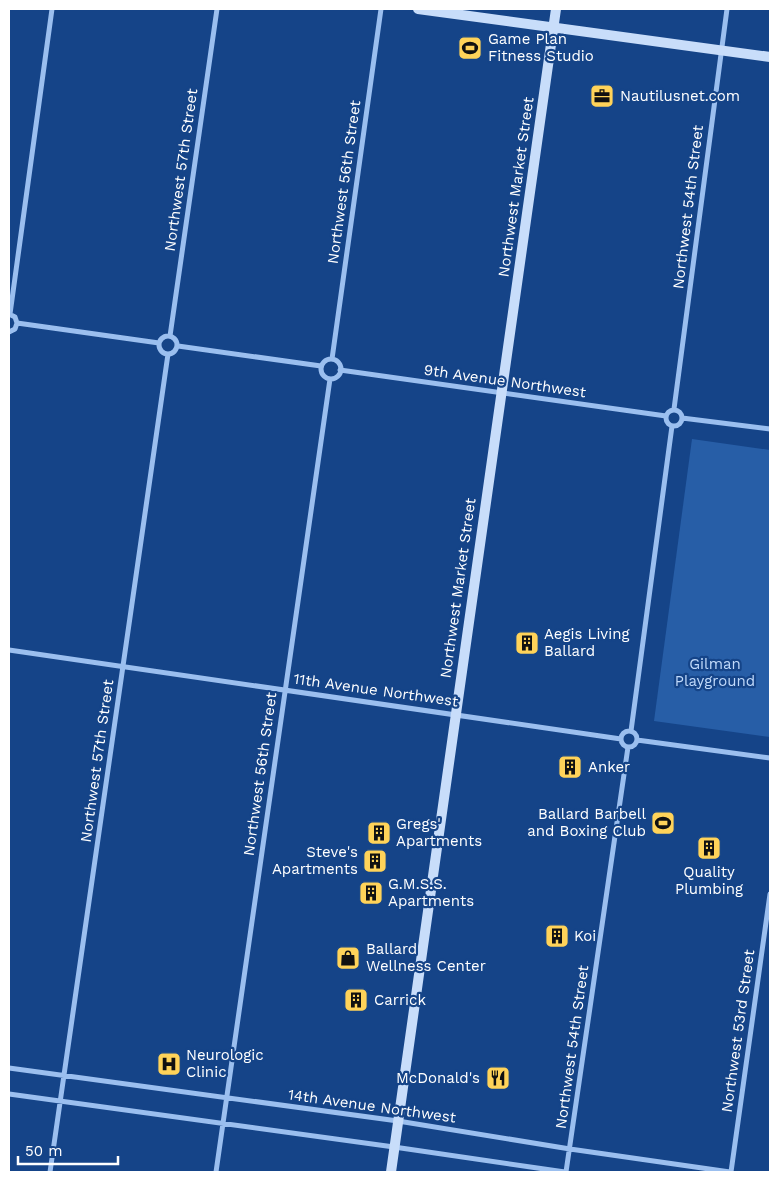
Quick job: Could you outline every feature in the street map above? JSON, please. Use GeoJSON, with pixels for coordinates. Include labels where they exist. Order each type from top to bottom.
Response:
{"type":"FeatureCollection","features":[{"type":"Feature","properties":{"kind":"main road"},"geometry":{"type":"LineString","coordinates":[[418,9],[770,57]]}},
{"type":"Feature","properties":{"kind":"main road","name":"Northwest Market Street"},"geometry":{"type":"LineString","coordinates":[[390,1172],[556,9]]}},
{"type":"Feature","properties":{"kind":"street"},"geometry":{"type":"LineString","coordinates":[[9,332],[15,329],[17,323],[15,317],[9,314],[52,9]]}},
{"type":"Feature","properties":{"kind":"street","name":"Northwest 57th Street"},"geometry":{"type":"LineString","coordinates":[[170,336],[217,9]]}},
{"type":"Feature","properties":{"kind":"street","name":"Northwest 56th Street"},"geometry":{"type":"LineString","coordinates":[[332,359],[381,9]]}},
{"type":"Feature","properties":{"kind":"street","name":"Northwest 54th Street"},"geometry":{"type":"LineString","coordinates":[[674,410],[727,9]]}},
{"type":"Feature","properties":{"kind":"street"},"geometry":{"type":"LineString","coordinates":[[17,323],[159,343]]}},
{"type":"Feature","properties":{"kind":"street"},"geometry":{"type":"LineString","coordinates":[[170,336],[176,339],[178,346],[174,352],[168,354],[161,351],[159,343],[164,337],[170,336]]}},
{"type":"Feature","properties":{"kind":"street"},"geometry":{"type":"LineString","coordinates":[[178,346],[321,366]]}},
{"type":"Feature","properties":{"kind":"street","name":"Northwest 57th Street"},"geometry":{"type":"LineString","coordinates":[[50,1172],[168,354]]}},
{"type":"Feature","properties":{"kind":"street"},"geometry":{"type":"LineString","coordinates":[[332,359],[339,363],[340,370],[336,378],[330,379],[322,374],[321,366],[324,361],[332,359]]}},
{"type":"Feature","properties":{"kind":"street","name":"9th Avenue Northwest"},"geometry":{"type":"LineString","coordinates":[[340,370],[666,416]]}},
{"type":"Feature","properties":{"kind":"street","name":"Northwest 56th Street"},"geometry":{"type":"LineString","coordinates":[[216,1172],[330,379]]}},
{"type":"Feature","properties":{"kind":"street"},"geometry":{"type":"LineString","coordinates":[[672,426],[667,422],[666,416],[668,412],[674,410],[680,412],[682,418]]}},
{"type":"Feature","properties":{"kind":"street"},"geometry":{"type":"LineString","coordinates":[[672,426],[678,424],[682,418]]}},
{"type":"Feature","properties":{"kind":"street"},"geometry":{"type":"LineString","coordinates":[[682,418],[770,429]]}},
{"type":"Feature","properties":{"kind":"street"},"geometry":{"type":"LineString","coordinates":[[631,731],[672,426]]}},
{"type":"Feature","properties":{"kind":"street","name":"11th Avenue Northwest"},"geometry":{"type":"LineString","coordinates":[[9,650],[621,739]]}},
{"type":"Feature","properties":{"kind":"street"},"geometry":{"type":"LineString","coordinates":[[631,731],[623,734],[621,739],[623,744],[628,747],[634,745],[638,740]]}},
{"type":"Feature","properties":{"kind":"street"},"geometry":{"type":"LineString","coordinates":[[631,731],[636,734],[638,740]]}},
{"type":"Feature","properties":{"kind":"street"},"geometry":{"type":"LineString","coordinates":[[638,740],[770,758]]}},
{"type":"Feature","properties":{"kind":"street","name":"Northwest 54th Street"},"geometry":{"type":"LineString","coordinates":[[566,1172],[628,747]]}},
{"type":"Feature","properties":{"kind":"street","name":"Northwest 53rd Street"},"geometry":{"type":"LineString","coordinates":[[731,1172],[770,894]]}},
{"type":"Feature","properties":{"kind":"street","name":"14th Avenue Northwest"},"geometry":{"type":"LineString","coordinates":[[9,1068],[398,1121],[570,1149],[731,1172]]}},
{"type":"Feature","properties":{"kind":"street"},"geometry":{"type":"LineString","coordinates":[[9,1094],[566,1172]]}},
{"type":"Feature","properties":{"kind":"green space","name":"Gilman Playground"},"geometry":{"type":"Polygon","coordinates":[[[692,439],[770,450],[770,737],[654,721],[692,439]]]}},
{"type":"Feature","properties":{"kind":"place","name":"Game Plan Fitness Studio"},"geometry":{"type":"Point","coordinates":[470,48]}},
{"type":"Feature","properties":{"kind":"place","name":"Nautilusnet.com"},"geometry":{"type":"Point","coordinates":[602,96]}},
{"type":"Feature","properties":{"kind":"place","name":"Aegis Living Ballard"},"geometry":{"type":"Point","coordinates":[527,643]}},
{"type":"Feature","properties":{"kind":"place","name":"Anker"},"geometry":{"type":"Point","coordinates":[570,767]}},
{"type":"Feature","properties":{"kind":"place","name":"Ballard Barbell and Boxing Club"},"geometry":{"type":"Point","coordinates":[663,823]}},
{"type":"Feature","properties":{"kind":"place","name":"Gregs' Apartments"},"geometry":{"type":"Point","coordinates":[379,833]}},
{"type":"Feature","properties":{"kind":"place","name":"Quality Plumbing"},"geometry":{"type":"Point","coordinates":[709,848]}},
{"type":"Feature","properties":{"kind":"place","name":"Steve's Apartments"},"geometry":{"type":"Point","coordinates":[375,861]}},
{"type":"Feature","properties":{"kind":"place","name":"G.M.S.S. Apartments"},"geometry":{"type":"Point","coordinates":[371,893]}},
{"type":"Feature","properties":{"kind":"place","name":"Koi"},"geometry":{"type":"Point","coordinates":[557,936]}},
{"type":"Feature","properties":{"kind":"place","name":"Ballard Wellness Center"},"geometry":{"type":"Point","coordinates":[348,958]}},
{"type":"Feature","properties":{"kind":"place","name":"Carrick"},"geometry":{"type":"Point","coordinates":[356,1000]}},
{"type":"Feature","properties":{"kind":"place","name":"Neurologic Clinic"},"geometry":{"type":"Point","coordinates":[169,1064]}},
{"type":"Feature","properties":{"kind":"place","name":"McDonald's"},"geometry":{"type":"Point","coordinates":[498,1078]}}]}
